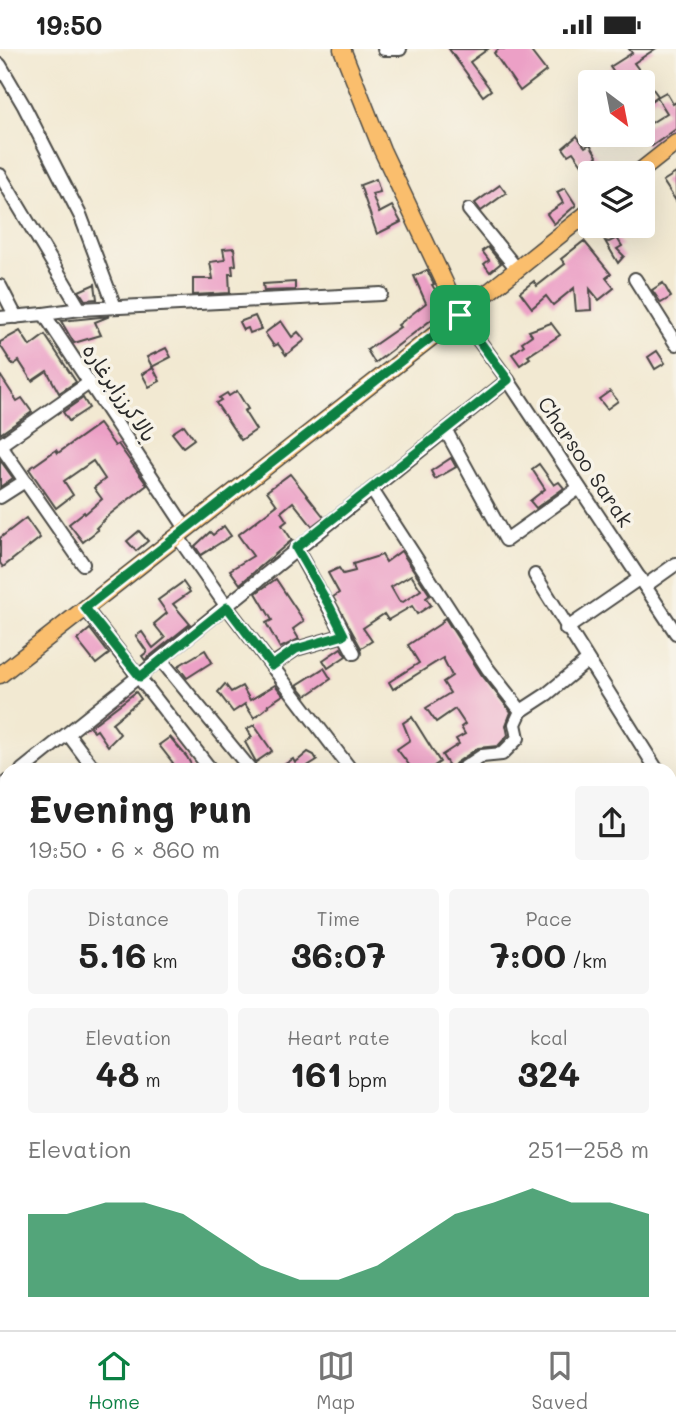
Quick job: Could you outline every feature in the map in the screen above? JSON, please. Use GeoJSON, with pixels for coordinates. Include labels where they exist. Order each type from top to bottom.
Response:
{"type":"FeatureCollection","features":[{"type":"Feature","properties":{"kind":"main road"},"geometry":{"type":"LineString","coordinates":[[342,49],[382,150],[460,315]]}},
{"type":"Feature","properties":{"kind":"main road"},"geometry":{"type":"LineString","coordinates":[[653,161],[676,143]]}},
{"type":"Feature","properties":{"kind":"main road"},"geometry":{"type":"LineString","coordinates":[[0,675],[578,221]]}},
{"type":"Feature","properties":{"kind":"street"},"geometry":{"type":"LineString","coordinates":[[384,49],[400,49]]}},
{"type":"Feature","properties":{"kind":"street"},"geometry":{"type":"LineString","coordinates":[[0,65],[81,217],[115,307]]}},
{"type":"Feature","properties":{"kind":"street"},"geometry":{"type":"LineString","coordinates":[[0,175],[80,309]]}},
{"type":"Feature","properties":{"kind":"street"},"geometry":{"type":"LineString","coordinates":[[468,210],[517,269]]}},
{"type":"Feature","properties":{"kind":"street"},"geometry":{"type":"LineString","coordinates":[[635,279],[676,344]]}},
{"type":"Feature","properties":{"kind":"street"},"geometry":{"type":"LineString","coordinates":[[0,286],[16,317]]}},
{"type":"Feature","properties":{"kind":"street"},"geometry":{"type":"LineString","coordinates":[[0,318],[80,309],[380,294]]}},
{"type":"Feature","properties":{"kind":"street","name":"بالاکرززابرغاره"},"geometry":{"type":"LineString","coordinates":[[44,314],[227,607],[346,763]]}},
{"type":"Feature","properties":{"kind":"street","name":"Charsoo Sarak"},"geometry":{"type":"LineString","coordinates":[[460,315],[508,380],[676,633]]}},
{"type":"Feature","properties":{"kind":"street"},"geometry":{"type":"LineString","coordinates":[[31,763],[508,380]]}},
{"type":"Feature","properties":{"kind":"street"},"geometry":{"type":"LineString","coordinates":[[83,564],[0,445],[89,383]]}},
{"type":"Feature","properties":{"kind":"street"},"geometry":{"type":"LineString","coordinates":[[446,431],[506,540],[579,488]]}},
{"type":"Feature","properties":{"kind":"street"},"geometry":{"type":"LineString","coordinates":[[0,497],[25,481]]}},
{"type":"Feature","properties":{"kind":"street"},"geometry":{"type":"LineString","coordinates":[[372,490],[488,669],[521,711]]}},
{"type":"Feature","properties":{"kind":"street"},"geometry":{"type":"LineString","coordinates":[[296,548],[354,653]]}},
{"type":"Feature","properties":{"kind":"street"},"geometry":{"type":"LineString","coordinates":[[566,629],[676,564]]}},
{"type":"Feature","properties":{"kind":"street"},"geometry":{"type":"LineString","coordinates":[[535,575],[566,629],[653,763]]}},
{"type":"Feature","properties":{"kind":"street"},"geometry":{"type":"LineString","coordinates":[[85,608],[206,763]]}},
{"type":"Feature","properties":{"kind":"street"},"geometry":{"type":"LineString","coordinates":[[272,666],[296,649],[344,635]]}},
{"type":"Feature","properties":{"kind":"street"},"geometry":{"type":"LineString","coordinates":[[162,660],[245,763]]}},
{"type":"Feature","properties":{"kind":"street"},"geometry":{"type":"LineString","coordinates":[[472,763],[482,756],[502,754],[519,738],[515,724],[521,711],[547,694],[587,661]]}},
{"type":"Feature","properties":{"kind":"street"},"geometry":{"type":"LineString","coordinates":[[68,734],[90,763]]}},
{"type":"Feature","properties":{"kind":"building"},"geometry":{"type":"Polygon","coordinates":[[[449,49],[488,49],[470,62],[491,90],[483,96],[449,49]]]}},
{"type":"Feature","properties":{"kind":"building"},"geometry":{"type":"Polygon","coordinates":[[[499,49],[529,49],[546,71],[520,91],[494,53],[499,49]]]}},
{"type":"Feature","properties":{"kind":"building"},"geometry":{"type":"Polygon","coordinates":[[[629,49],[655,49],[634,63],[639,70],[612,70],[610,67],[632,53],[629,49]]]}},
{"type":"Feature","properties":{"kind":"building"},"geometry":{"type":"Polygon","coordinates":[[[666,92],[673,104],[676,102],[676,129],[655,144],[655,121],[667,113],[657,97],[666,92]]]}},
{"type":"Feature","properties":{"kind":"building"},"geometry":{"type":"Polygon","coordinates":[[[577,136],[578,147],[592,147],[597,156],[592,161],[579,161],[573,152],[568,155],[563,148],[577,136]]]}},
{"type":"Feature","properties":{"kind":"building"},"geometry":{"type":"Polygon","coordinates":[[[676,173],[676,201],[663,181],[676,173]]]}},
{"type":"Feature","properties":{"kind":"building"},"geometry":{"type":"Polygon","coordinates":[[[376,179],[380,192],[372,194],[379,213],[392,206],[401,222],[377,234],[360,185],[376,179]]]}},
{"type":"Feature","properties":{"kind":"building"},"geometry":{"type":"Polygon","coordinates":[[[500,185],[506,193],[481,211],[475,203],[500,185]]]}},
{"type":"Feature","properties":{"kind":"building"},"geometry":{"type":"Polygon","coordinates":[[[565,188],[576,205],[554,224],[547,214],[563,203],[557,192],[565,188]]]}},
{"type":"Feature","properties":{"kind":"building"},"geometry":{"type":"Polygon","coordinates":[[[617,238],[622,246],[617,249],[624,256],[618,263],[605,241],[617,238]]]}},
{"type":"Feature","properties":{"kind":"building"},"geometry":{"type":"Polygon","coordinates":[[[584,241],[611,274],[606,278],[614,288],[599,300],[590,289],[591,310],[576,311],[574,288],[553,305],[546,296],[532,308],[520,292],[534,281],[537,286],[565,264],[561,259],[584,241]]]}},
{"type":"Feature","properties":{"kind":"building"},"geometry":{"type":"Polygon","coordinates":[[[488,247],[501,263],[490,272],[484,264],[489,260],[482,251],[488,247]]]}},
{"type":"Feature","properties":{"kind":"building"},"geometry":{"type":"Polygon","coordinates":[[[234,248],[236,265],[232,266],[233,274],[229,274],[230,293],[193,295],[193,279],[213,279],[210,262],[225,260],[223,249],[234,248]]]}},
{"type":"Feature","properties":{"kind":"building"},"geometry":{"type":"Polygon","coordinates":[[[427,270],[439,296],[436,298],[445,311],[443,315],[437,320],[435,317],[375,363],[367,350],[400,327],[398,325],[426,303],[414,276],[427,270]]]}},
{"type":"Feature","properties":{"kind":"building"},"geometry":{"type":"Polygon","coordinates":[[[295,282],[295,290],[264,291],[263,284],[295,282]]]}},
{"type":"Feature","properties":{"kind":"building"},"geometry":{"type":"Polygon","coordinates":[[[663,283],[671,297],[661,303],[652,290],[663,283]]]}},
{"type":"Feature","properties":{"kind":"building"},"geometry":{"type":"Polygon","coordinates":[[[95,284],[97,299],[85,300],[79,291],[95,284]]]}},
{"type":"Feature","properties":{"kind":"building"},"geometry":{"type":"Polygon","coordinates":[[[110,316],[95,322],[101,335],[74,343],[61,321],[110,316]]]}},
{"type":"Feature","properties":{"kind":"building"},"geometry":{"type":"Polygon","coordinates":[[[255,316],[261,329],[250,333],[248,328],[243,330],[239,322],[255,316]]]}},
{"type":"Feature","properties":{"kind":"building"},"geometry":{"type":"Polygon","coordinates":[[[281,321],[292,337],[298,332],[305,340],[286,355],[278,344],[274,346],[265,333],[281,321]]]}},
{"type":"Feature","properties":{"kind":"building"},"geometry":{"type":"Polygon","coordinates":[[[551,323],[560,335],[528,356],[530,358],[520,365],[512,354],[532,335],[529,331],[551,323]]]}},
{"type":"Feature","properties":{"kind":"building"},"geometry":{"type":"Polygon","coordinates":[[[20,331],[30,346],[45,335],[76,382],[59,393],[47,371],[32,381],[19,361],[13,365],[0,342],[20,331]]]}},
{"type":"Feature","properties":{"kind":"building"},"geometry":{"type":"Polygon","coordinates":[[[166,348],[171,357],[152,367],[147,357],[166,348]]]}},
{"type":"Feature","properties":{"kind":"building"},"geometry":{"type":"Polygon","coordinates":[[[657,351],[665,363],[655,369],[648,357],[657,351]]]}},
{"type":"Feature","properties":{"kind":"building"},"geometry":{"type":"Polygon","coordinates":[[[153,368],[160,381],[149,387],[142,374],[153,368]]]}},
{"type":"Feature","properties":{"kind":"building"},"geometry":{"type":"Polygon","coordinates":[[[0,375],[17,401],[22,398],[32,412],[0,434],[0,375]]]}},
{"type":"Feature","properties":{"kind":"building"},"geometry":{"type":"Polygon","coordinates":[[[237,391],[248,409],[244,411],[256,430],[241,440],[216,403],[227,393],[229,396],[237,391]]]}},
{"type":"Feature","properties":{"kind":"building"},"geometry":{"type":"Polygon","coordinates":[[[610,391],[618,401],[607,409],[599,399],[610,391]]]}},
{"type":"Feature","properties":{"kind":"building"},"geometry":{"type":"Polygon","coordinates":[[[83,398],[89,408],[69,421],[63,412],[83,398]]]}},
{"type":"Feature","properties":{"kind":"building"},"geometry":{"type":"Polygon","coordinates":[[[99,424],[115,446],[118,444],[147,485],[109,515],[96,528],[98,530],[83,542],[69,524],[102,499],[94,488],[105,479],[93,461],[64,481],[73,495],[56,508],[29,469],[56,450],[58,453],[99,424]]]}},
{"type":"Feature","properties":{"kind":"building"},"geometry":{"type":"Polygon","coordinates":[[[184,425],[194,439],[183,447],[172,433],[184,425]]]}},
{"type":"Feature","properties":{"kind":"building"},"geometry":{"type":"Polygon","coordinates":[[[451,458],[456,467],[435,479],[431,471],[451,458]]]}},
{"type":"Feature","properties":{"kind":"building"},"geometry":{"type":"Polygon","coordinates":[[[0,460],[13,478],[0,487],[0,460]]]}},
{"type":"Feature","properties":{"kind":"building"},"geometry":{"type":"Polygon","coordinates":[[[539,464],[554,485],[559,482],[564,488],[536,508],[530,501],[545,489],[532,469],[539,464]]]}},
{"type":"Feature","properties":{"kind":"building"},"geometry":{"type":"Polygon","coordinates":[[[290,474],[324,517],[312,526],[293,502],[281,512],[287,521],[282,525],[292,540],[240,584],[230,570],[253,556],[238,535],[277,505],[267,491],[290,474]]]}},
{"type":"Feature","properties":{"kind":"building"},"geometry":{"type":"Polygon","coordinates":[[[26,518],[40,538],[3,567],[0,563],[0,538],[26,518]]]}},
{"type":"Feature","properties":{"kind":"building"},"geometry":{"type":"Polygon","coordinates":[[[224,526],[231,536],[201,555],[195,546],[210,532],[213,535],[224,526]]]}},
{"type":"Feature","properties":{"kind":"building"},"geometry":{"type":"Polygon","coordinates":[[[139,531],[148,541],[136,551],[127,541],[139,531]]]}},
{"type":"Feature","properties":{"kind":"building"},"geometry":{"type":"Polygon","coordinates":[[[401,551],[430,595],[426,598],[431,605],[417,614],[412,606],[388,620],[384,614],[363,628],[372,641],[361,648],[333,597],[339,593],[328,573],[339,568],[343,574],[355,571],[353,564],[382,555],[386,562],[401,551]],[[411,575],[391,587],[399,601],[403,602],[421,590],[411,575]]]}},
{"type":"Feature","properties":{"kind":"building"},"geometry":{"type":"Polygon","coordinates":[[[276,579],[304,621],[293,629],[299,639],[280,648],[266,623],[272,620],[256,593],[276,579]]]}},
{"type":"Feature","properties":{"kind":"building"},"geometry":{"type":"Polygon","coordinates":[[[183,582],[190,592],[173,604],[190,624],[145,660],[142,656],[147,652],[136,636],[142,632],[153,648],[165,638],[154,624],[167,613],[158,600],[183,582]]]}},
{"type":"Feature","properties":{"kind":"building"},"geometry":{"type":"Polygon","coordinates":[[[445,618],[481,674],[511,712],[506,725],[508,735],[498,746],[478,748],[456,763],[447,763],[442,755],[459,744],[456,739],[465,734],[461,727],[465,724],[455,709],[436,722],[426,708],[450,693],[443,682],[452,676],[443,658],[393,689],[389,682],[419,663],[408,645],[443,622],[445,618]]]}},
{"type":"Feature","properties":{"kind":"building"},"geometry":{"type":"Polygon","coordinates":[[[90,629],[109,654],[96,664],[77,640],[90,629]]]}},
{"type":"Feature","properties":{"kind":"building"},"geometry":{"type":"Polygon","coordinates":[[[341,648],[346,656],[328,668],[323,660],[341,648]]]}},
{"type":"Feature","properties":{"kind":"building"},"geometry":{"type":"Polygon","coordinates":[[[205,650],[212,662],[187,678],[178,666],[205,650]]]}},
{"type":"Feature","properties":{"kind":"building"},"geometry":{"type":"Polygon","coordinates":[[[324,668],[331,679],[306,696],[297,685],[324,668]]]}},
{"type":"Feature","properties":{"kind":"building"},"geometry":{"type":"Polygon","coordinates":[[[225,684],[231,692],[242,686],[250,700],[275,685],[283,695],[254,718],[245,704],[233,712],[218,692],[225,684]]]}},
{"type":"Feature","properties":{"kind":"building"},"geometry":{"type":"Polygon","coordinates":[[[136,692],[141,699],[112,723],[120,734],[108,746],[97,730],[94,732],[90,727],[136,692]]]}},
{"type":"Feature","properties":{"kind":"building"},"geometry":{"type":"Polygon","coordinates":[[[412,717],[440,762],[408,763],[397,749],[410,740],[403,723],[412,717]]]}},
{"type":"Feature","properties":{"kind":"building"},"geometry":{"type":"Polygon","coordinates":[[[254,725],[272,751],[256,762],[245,742],[252,737],[247,729],[254,725]]]}},
{"type":"Feature","properties":{"kind":"building"},"geometry":{"type":"Polygon","coordinates":[[[170,737],[190,763],[173,763],[159,745],[170,737]]]}},
{"type":"Feature","properties":{"kind":"building"},"geometry":{"type":"Polygon","coordinates":[[[308,752],[317,760],[312,763],[295,763],[308,752]]]}},
{"type":"Feature","properties":{"kind":"route"},"geometry":{"type":"LineString","coordinates":[[460,315],[508,380],[296,548],[344,635],[296,649],[272,666],[227,607],[140,677],[85,608],[460,315]]}}]}
